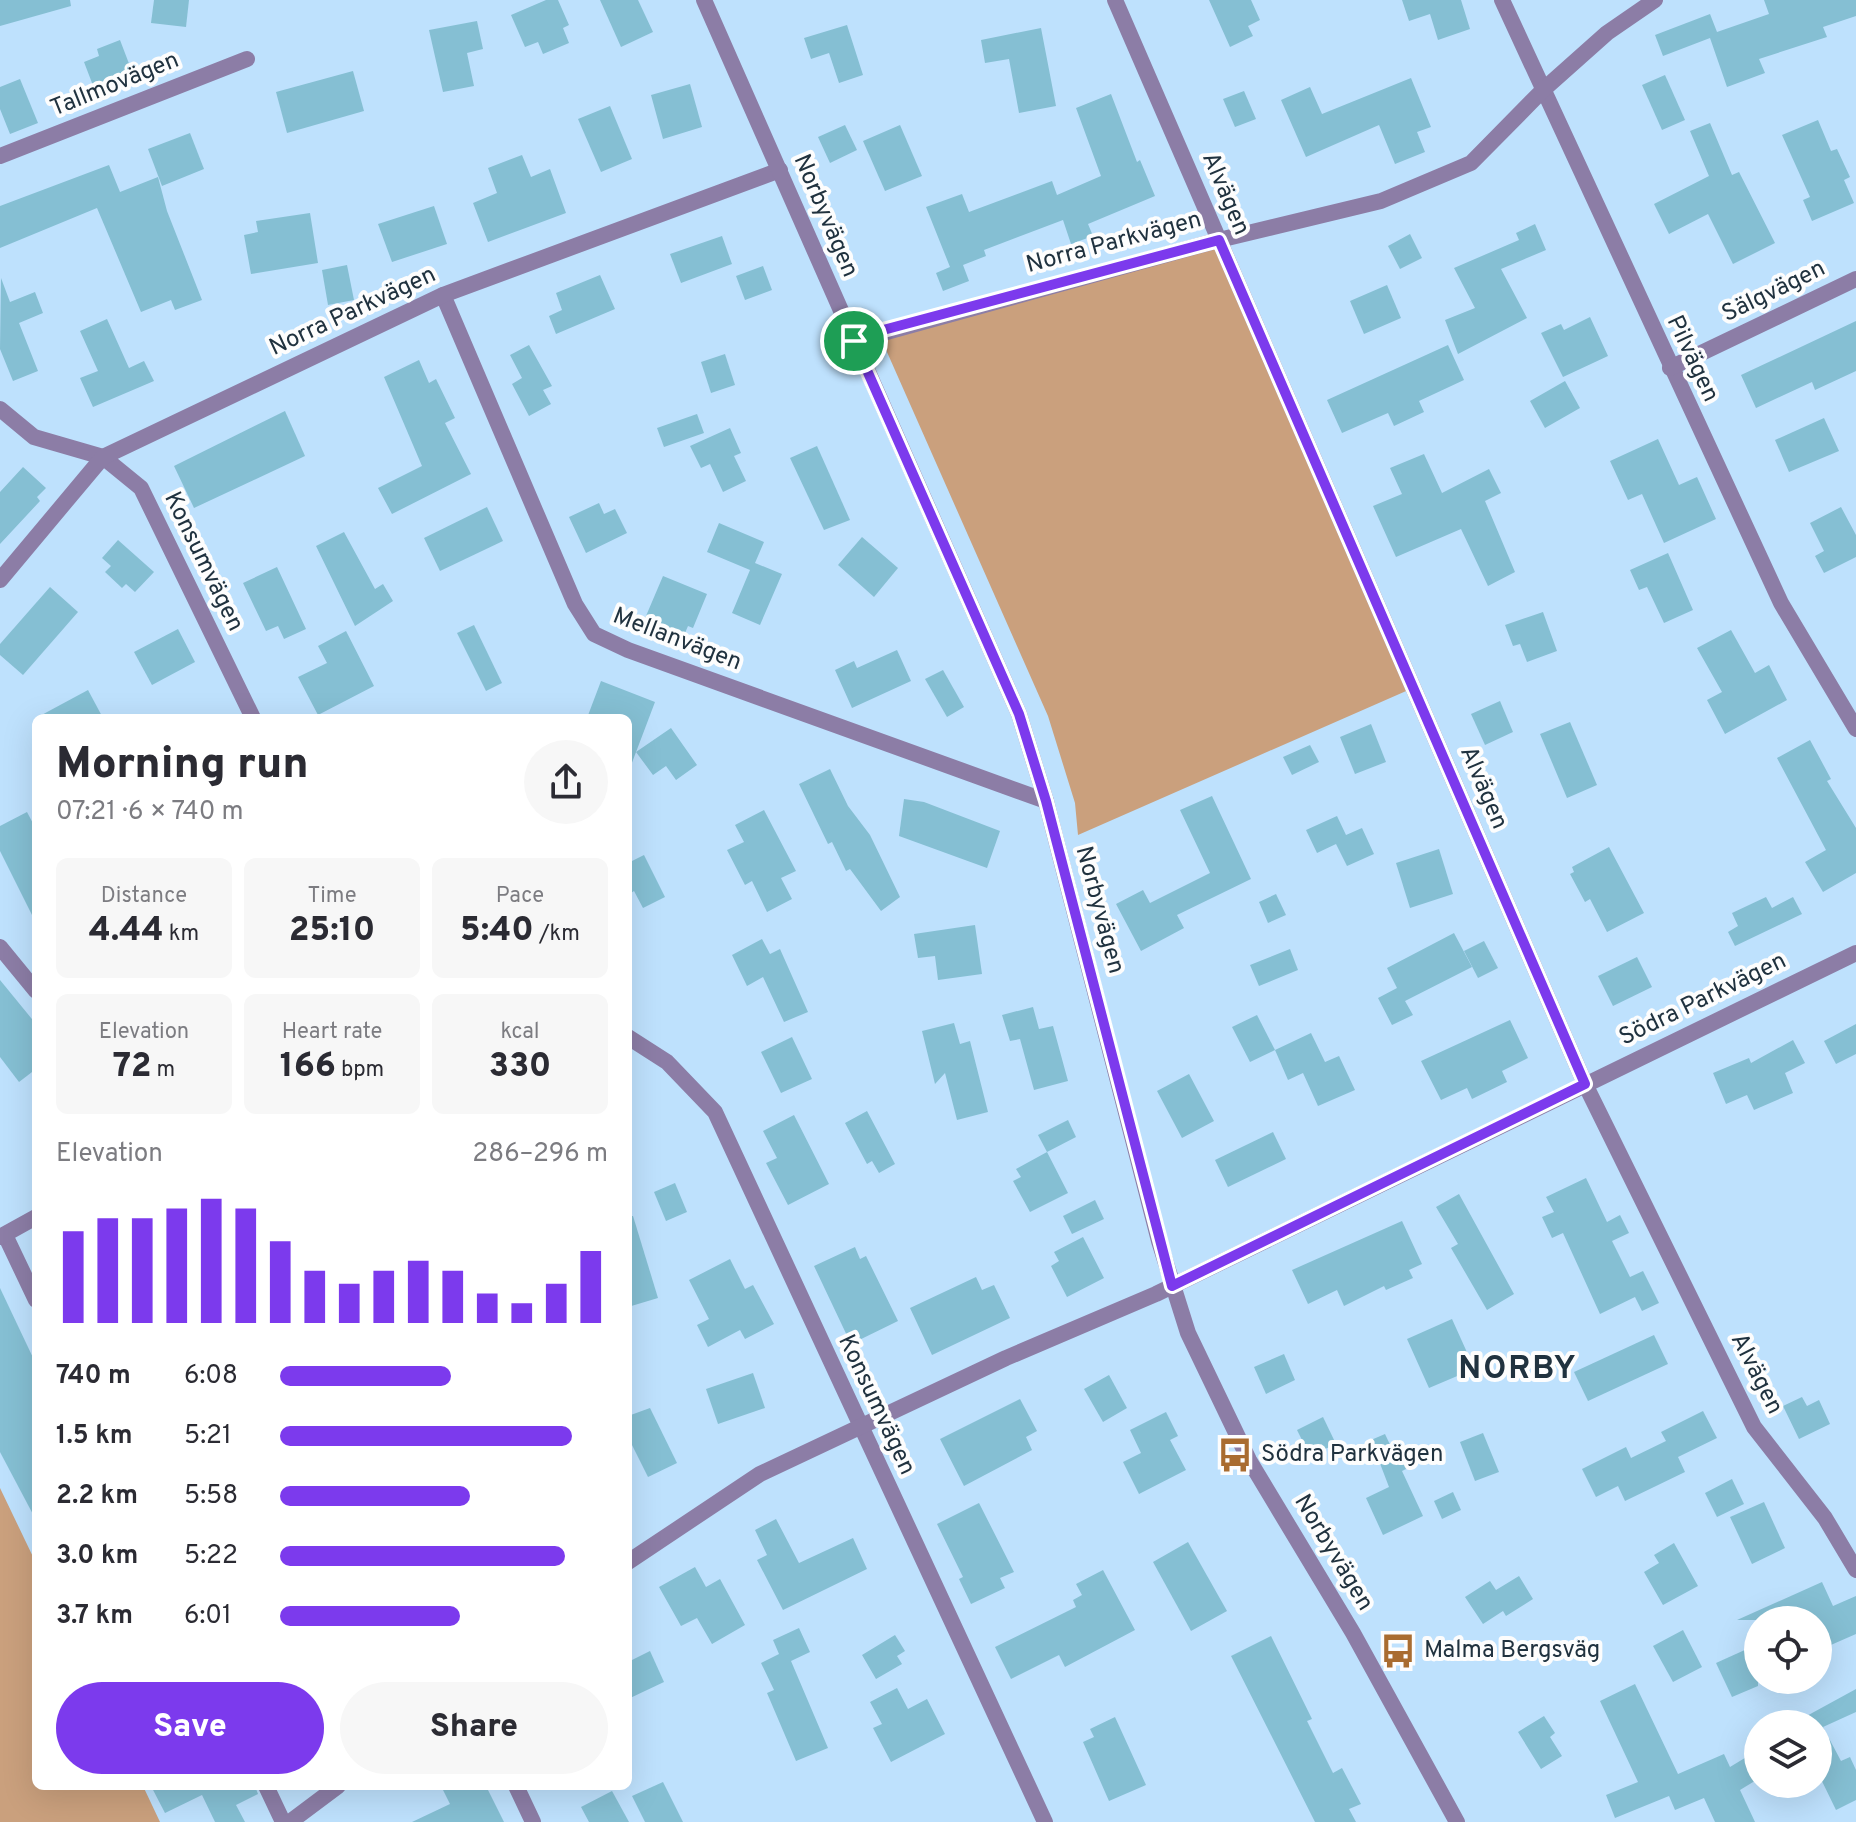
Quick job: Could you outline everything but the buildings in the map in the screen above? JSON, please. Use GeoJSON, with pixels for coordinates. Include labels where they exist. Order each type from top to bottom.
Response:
{"type":"FeatureCollection","features":[{"type":"Feature","properties":{"kind":"street","name":"Norbyvägen"},"geometry":{"type":"LineString","coordinates":[[704,0],[1019,714],[1046,801],[1172,1286],[1188,1333],[1249,1460],[1353,1633],[1457,1822]]}},
{"type":"Feature","properties":{"kind":"street","name":"Alvägen"},"geometry":{"type":"LineString","coordinates":[[1115,0],[1585,1084],[1754,1427],[1825,1518],[1856,1570]]}},
{"type":"Feature","properties":{"kind":"street","name":"Pilvägen"},"geometry":{"type":"LineString","coordinates":[[1502,0],[1781,603],[1856,729]]}},
{"type":"Feature","properties":{"kind":"street","name":"Norra Parkvägen"},"geometry":{"type":"LineString","coordinates":[[854,341],[872,333],[1219,240],[1381,201],[1471,163],[1543,90],[1607,33],[1655,0]]}},
{"type":"Feature","properties":{"kind":"street","name":"Tallmovägen"},"geometry":{"type":"LineString","coordinates":[[0,156],[247,59]]}},
{"type":"Feature","properties":{"kind":"street","name":"Norra Parkvägen"},"geometry":{"type":"LineString","coordinates":[[0,580],[103,457],[443,295],[780,170]]}},
{"type":"Feature","properties":{"kind":"street","name":"Sälgvägen"},"geometry":{"type":"LineString","coordinates":[[1670,368],[1856,279]]}},
{"type":"Feature","properties":{"kind":"street","name":"Mellanvägen"},"geometry":{"type":"LineString","coordinates":[[443,295],[575,604],[594,634],[642,655],[1046,801]]}},
{"type":"Feature","properties":{"kind":"street","name":"Konsumvägen"},"geometry":{"type":"LineString","coordinates":[[0,409],[34,437],[103,457],[141,488],[251,714]]}},
{"type":"Feature","properties":{"kind":"street"},"geometry":{"type":"LineString","coordinates":[[0,947],[32,986]]}},
{"type":"Feature","properties":{"kind":"street","name":"Södra Parkvägen"},"geometry":{"type":"LineString","coordinates":[[632,1559],[760,1474],[859,1426],[1172,1286],[1856,953]]}},
{"type":"Feature","properties":{"kind":"street","name":"Konsumvägen"},"geometry":{"type":"LineString","coordinates":[[632,1040],[667,1062],[715,1112],[1045,1822]]}},
{"type":"Feature","properties":{"kind":"street"},"geometry":{"type":"LineString","coordinates":[[32,1219],[2,1236],[32,1292]]}},
{"type":"Feature","properties":{"kind":"street"},"geometry":{"type":"LineString","coordinates":[[268,1790],[283,1822]]}},
{"type":"Feature","properties":{"kind":"street"},"geometry":{"type":"LineString","coordinates":[[290,1822],[333,1790]]}},
{"type":"Feature","properties":{"kind":"street"},"geometry":{"type":"LineString","coordinates":[[518,1790],[533,1822]]}},
{"type":"Feature","properties":{"kind":"shaded area"},"geometry":{"type":"Polygon","coordinates":[[[1219,240],[1413,688],[1078,835],[1075,803],[1048,716],[883,343],[872,333],[1219,240]]]}},
{"type":"Feature","properties":{"kind":"shaded area"},"geometry":{"type":"Polygon","coordinates":[[[0,1488],[32,1555],[32,1790],[145,1790],[160,1822],[0,1822],[0,1488]]]}},
{"type":"Feature","properties":{"kind":"place","name":"Södra Parkvägen"},"geometry":{"type":"Point","coordinates":[1235,1455]}},
{"type":"Feature","properties":{"kind":"place","name":"Malma Bergsväg"},"geometry":{"type":"Point","coordinates":[1398,1651]}},
{"type":"Feature","properties":{"kind":"district","name":"NORBY"},"geometry":{"type":"Point","coordinates":[1518,1370]}},
{"type":"Feature","properties":{"kind":"route"},"geometry":{"type":"LineString","coordinates":[[1219,240],[1585,1084],[1172,1286],[1046,801],[1019,714],[854,341],[872,333],[1219,240]]}}]}
